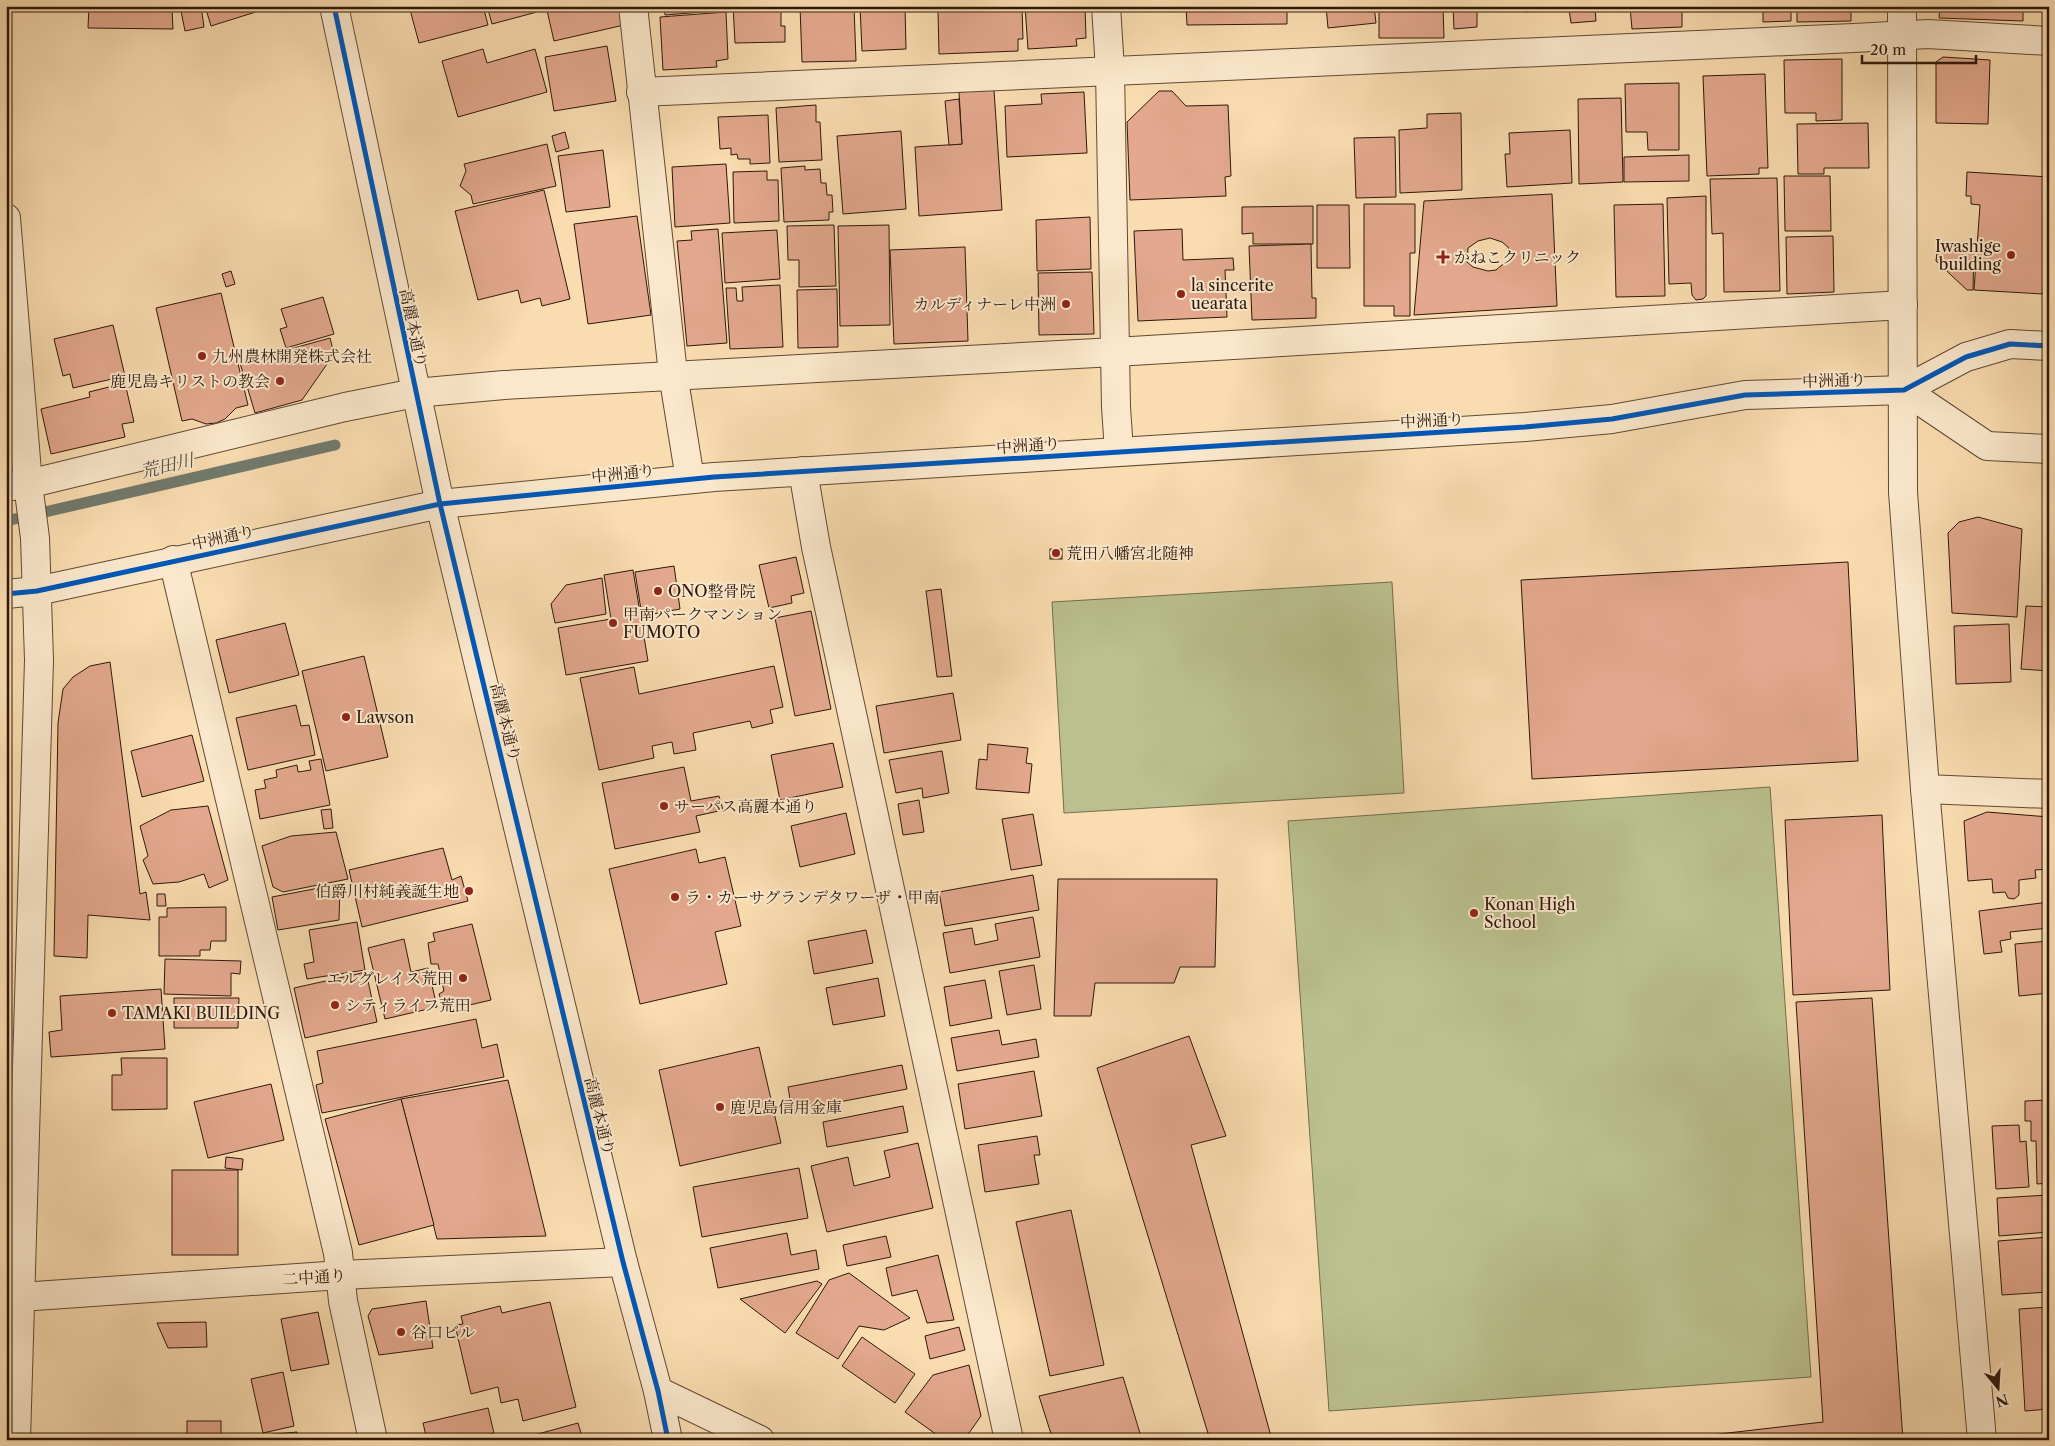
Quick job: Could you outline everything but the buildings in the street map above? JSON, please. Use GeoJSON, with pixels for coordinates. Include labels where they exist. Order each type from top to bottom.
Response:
{"type":"FeatureCollection","features":[{"type":"Feature","properties":{"kind":"street","name":"高麗本通り"},"geometry":{"type":"LineString","coordinates":[[334,6],[440,504],[623,1262],[658,1391],[668,1440]]}},
{"type":"Feature","properties":{"kind":"street"},"geometry":{"type":"LineString","coordinates":[[633,6],[673,374],[690,479]]}},
{"type":"Feature","properties":{"kind":"street"},"geometry":{"type":"LineString","coordinates":[[1106,6],[1110,70],[1115,352],[1119,451]]}},
{"type":"Feature","properties":{"kind":"street"},"geometry":{"type":"LineString","coordinates":[[1902,6],[1903,492],[1925,788],[1982,1440]]}},
{"type":"Feature","properties":{"kind":"street"},"geometry":{"type":"LineString","coordinates":[[642,92],[1854,38],[1902,34],[2049,41]]}},
{"type":"Feature","properties":{"kind":"street"},"geometry":{"type":"LineString","coordinates":[[6,218],[9,301],[22,488],[34,527],[38,676],[16,1098],[13,1298],[16,1440]]}},
{"type":"Feature","properties":{"kind":"street"},"geometry":{"type":"LineString","coordinates":[[22,488],[345,407],[416,393],[673,374],[1115,352],[1903,306]]}},
{"type":"Feature","properties":{"kind":"street","name":"中洲通り"},"geometry":{"type":"LineString","coordinates":[[6,594],[36,591],[440,504],[690,479],[1525,427],[1612,419],[1745,395],[1904,390],[1966,357],[2010,344],[2049,346]]}},
{"type":"Feature","properties":{"kind":"street"},"geometry":{"type":"LineString","coordinates":[[1904,390],[1987,446],[2049,449]]}},
{"type":"Feature","properties":{"kind":"street"},"geometry":{"type":"LineString","coordinates":[[803,471],[816,547],[1009,1440]]}},
{"type":"Feature","properties":{"kind":"street"},"geometry":{"type":"LineString","coordinates":[[173,560],[338,1253],[343,1301],[373,1440]]}},
{"type":"Feature","properties":{"kind":"street"},"geometry":{"type":"LineString","coordinates":[[1925,788],[2049,794]]}},
{"type":"Feature","properties":{"kind":"street","name":"二中通り"},"geometry":{"type":"LineString","coordinates":[[13,1298],[341,1275],[623,1262]]}},
{"type":"Feature","properties":{"kind":"street"},"geometry":{"type":"LineString","coordinates":[[658,1391],[760,1440]]}},
{"type":"Feature","properties":{"kind":"green space"},"geometry":{"type":"Polygon","coordinates":[[[1392,582],[1404,793],[1064,813],[1052,602],[1392,582]]]}},
{"type":"Feature","properties":{"kind":"green space"},"geometry":{"type":"Polygon","coordinates":[[[1770,787],[1811,1377],[1329,1411],[1288,821],[1770,787]]]}},
{"type":"Feature","properties":{"kind":"waterway","name":"荒田川"},"geometry":{"type":"LineString","coordinates":[[6,521],[335,445]]}},
{"type":"Feature","properties":{"kind":"cycle path"},"geometry":{"type":"LineString","coordinates":[[334,6],[440,504],[623,1262],[658,1391],[668,1440]]}},
{"type":"Feature","properties":{"kind":"cycle path"},"geometry":{"type":"LineString","coordinates":[[6,594],[37,591],[440,504],[714,477],[1525,427],[1612,419],[1745,395],[1904,390],[1966,357],[2010,344],[2049,346]]}},
{"type":"Feature","properties":{"kind":"place","name":"Iwashige building"},"geometry":{"type":"Point","coordinates":[2011,255]}},
{"type":"Feature","properties":{"kind":"place","name":"かねこクリニック"},"geometry":{"type":"Point","coordinates":[1443,257]}},
{"type":"Feature","properties":{"kind":"place","name":"la sincerite uearata"},"geometry":{"type":"Point","coordinates":[1181,294]}},
{"type":"Feature","properties":{"kind":"place","name":"カルディナーレ中洲"},"geometry":{"type":"Point","coordinates":[1066,304]}},
{"type":"Feature","properties":{"kind":"place","name":"九州農林開発株式会社"},"geometry":{"type":"Point","coordinates":[202,356]}},
{"type":"Feature","properties":{"kind":"place","name":"鹿児島キリストの教会"},"geometry":{"type":"Point","coordinates":[280,381]}},
{"type":"Feature","properties":{"kind":"place","name":"荒田八幡宮北随神"},"geometry":{"type":"Point","coordinates":[1056,553]}},
{"type":"Feature","properties":{"kind":"place","name":"ONO整骨院"},"geometry":{"type":"Point","coordinates":[658,591]}},
{"type":"Feature","properties":{"kind":"place","name":"甲南パークマンション FUMOTO"},"geometry":{"type":"Point","coordinates":[613,623]}},
{"type":"Feature","properties":{"kind":"place","name":"Lawson"},"geometry":{"type":"Point","coordinates":[346,717]}},
{"type":"Feature","properties":{"kind":"place","name":"サーパス高麗本通り"},"geometry":{"type":"Point","coordinates":[664,806]}},
{"type":"Feature","properties":{"kind":"place","name":"伯爵川村純義誕生地"},"geometry":{"type":"Point","coordinates":[469,891]}},
{"type":"Feature","properties":{"kind":"place","name":"ラ・カーサグランデタワーザ・甲南"},"geometry":{"type":"Point","coordinates":[675,897]}},
{"type":"Feature","properties":{"kind":"place","name":"Konan High School"},"geometry":{"type":"Point","coordinates":[1474,913]}},
{"type":"Feature","properties":{"kind":"place","name":"エルグレイス荒田"},"geometry":{"type":"Point","coordinates":[463,978]}},
{"type":"Feature","properties":{"kind":"place","name":"シティライフ荒田"},"geometry":{"type":"Point","coordinates":[335,1005]}},
{"type":"Feature","properties":{"kind":"place","name":"TAMAKI BUILDING"},"geometry":{"type":"Point","coordinates":[112,1013]}},
{"type":"Feature","properties":{"kind":"place","name":"鹿児島信用金庫"},"geometry":{"type":"Point","coordinates":[720,1107]}},
{"type":"Feature","properties":{"kind":"place","name":"谷口ビル"},"geometry":{"type":"Point","coordinates":[401,1332]}}]}
